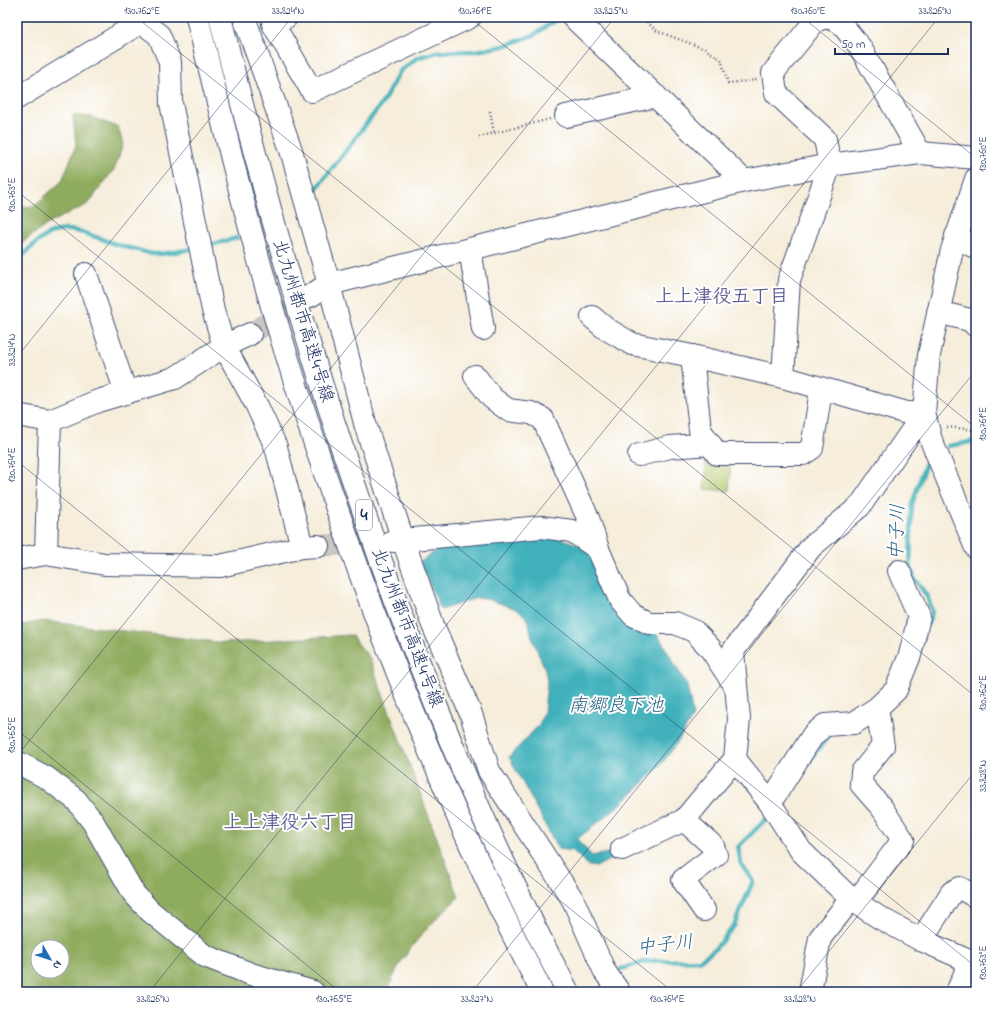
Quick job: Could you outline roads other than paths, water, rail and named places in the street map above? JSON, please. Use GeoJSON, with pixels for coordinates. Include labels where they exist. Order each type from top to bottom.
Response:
{"type":"FeatureCollection","features":[{"type":"Feature","properties":{"kind":"main road","name":"北九州都市高速4号線"},"geometry":{"type":"LineString","coordinates":[[197,17],[229,145],[282,340],[356,564],[437,770],[487,884],[542,992]]}},
{"type":"Feature","properties":{"kind":"main road","name":"北九州都市高速4号線"},"geometry":{"type":"LineString","coordinates":[[220,17],[271,217],[340,445],[378,555],[457,759],[509,874],[568,992]]}},
{"type":"Feature","properties":{"kind":"main road"},"geometry":{"type":"LineString","coordinates":[[244,17],[291,150],[329,284],[366,427],[398,541],[471,714],[489,771],[573,900],[605,972],[619,992]]}},
{"type":"Feature","properties":{"kind":"main road"},"geometry":{"type":"LineString","coordinates":[[276,19],[312,91],[470,17]]}},
{"type":"Feature","properties":{"kind":"main road"},"geometry":{"type":"LineString","coordinates":[[783,377],[789,280],[830,165],[825,139],[776,93],[773,74],[815,22],[826,17],[840,22],[860,47],[920,153]]}},
{"type":"Feature","properties":{"kind":"main road"},"geometry":{"type":"LineString","coordinates":[[575,19],[744,181]]}},
{"type":"Feature","properties":{"kind":"main road"},"geometry":{"type":"LineString","coordinates":[[17,98],[141,22],[159,35],[170,62],[171,103],[213,310],[224,346],[257,406],[276,448],[310,547],[220,566],[105,564],[46,554],[17,559]]}},
{"type":"Feature","properties":{"kind":"main road"},"geometry":{"type":"LineString","coordinates":[[566,116],[656,96]]}},
{"type":"Feature","properties":{"kind":"main road"},"geometry":{"type":"LineString","coordinates":[[310,296],[329,284],[744,181],[830,165],[920,153],[976,158]]}},
{"type":"Feature","properties":{"kind":"main road"},"geometry":{"type":"LineString","coordinates":[[976,179],[956,236],[938,312],[929,355],[925,419],[931,440],[976,548]]}},
{"type":"Feature","properties":{"kind":"main road"},"geometry":{"type":"LineString","coordinates":[[956,236],[976,248]]}},
{"type":"Feature","properties":{"kind":"main road"},"geometry":{"type":"LineString","coordinates":[[470,249],[483,330]]}},
{"type":"Feature","properties":{"kind":"main road"},"geometry":{"type":"LineString","coordinates":[[86,274],[126,393]]}},
{"type":"Feature","properties":{"kind":"main road"},"geometry":{"type":"LineString","coordinates":[[938,312],[970,320],[976,326]]}},
{"type":"Feature","properties":{"kind":"main road"},"geometry":{"type":"LineString","coordinates":[[592,317],[605,328],[632,344],[783,377],[821,390],[925,419]]}},
{"type":"Feature","properties":{"kind":"main road"},"geometry":{"type":"LineString","coordinates":[[17,415],[50,421],[98,401],[175,378],[224,346],[250,334]]}},
{"type":"Feature","properties":{"kind":"main road"},"geometry":{"type":"LineString","coordinates":[[692,356],[700,430],[717,454],[802,454],[812,448],[821,390]]}},
{"type":"Feature","properties":{"kind":"main road"},"geometry":{"type":"LineString","coordinates":[[475,376],[492,398],[508,410],[532,413],[543,419],[588,518],[598,550],[620,600],[632,616],[649,623],[675,623],[694,631],[710,648],[737,691]]}},
{"type":"Feature","properties":{"kind":"main road"},"geometry":{"type":"LineString","coordinates":[[622,848],[684,820],[735,759],[740,719],[733,651],[811,547],[860,506],[925,419]]}},
{"type":"Feature","properties":{"kind":"main road"},"geometry":{"type":"LineString","coordinates":[[46,554],[50,421]]}},
{"type":"Feature","properties":{"kind":"main road"},"geometry":{"type":"LineString","coordinates":[[639,455],[670,447],[710,444]]}},
{"type":"Feature","properties":{"kind":"main road"},"geometry":{"type":"LineString","coordinates":[[398,541],[541,527],[572,531],[598,550]]}},
{"type":"Feature","properties":{"kind":"main road"},"geometry":{"type":"LineString","coordinates":[[770,802],[814,735],[825,725],[854,724],[877,708],[896,690],[910,655],[919,617],[899,571]]}},
{"type":"Feature","properties":{"kind":"main road"},"geometry":{"type":"LineString","coordinates":[[810,992],[820,938],[854,900],[903,840],[882,808],[861,784],[862,772],[883,746],[877,708]]}},
{"type":"Feature","properties":{"kind":"main road"},"geometry":{"type":"LineString","coordinates":[[735,759],[770,802],[801,851],[854,900],[880,918],[921,940],[973,963],[957,992]]}},
{"type":"Feature","properties":{"kind":"main road"},"geometry":{"type":"LineString","coordinates":[[17,762],[47,778],[76,800],[93,822],[134,894],[150,911],[205,956],[251,974],[313,992]]}},
{"type":"Feature","properties":{"kind":"main road"},"geometry":{"type":"LineString","coordinates":[[684,820],[713,846],[716,855],[683,880],[704,910]]}},
{"type":"Feature","properties":{"kind":"main road"},"geometry":{"type":"LineString","coordinates":[[921,940],[952,892],[960,888],[976,897]]}},
{"type":"Feature","properties":{"kind":"water","name":"南郷良下池"},"geometry":{"type":"Polygon","coordinates":[[[547,533],[590,549],[658,635],[687,685],[693,716],[685,731],[654,772],[627,799],[577,839],[592,856],[612,852],[615,857],[596,867],[589,866],[573,851],[558,849],[509,757],[539,725],[544,712],[547,681],[545,669],[532,638],[529,624],[525,616],[516,609],[487,599],[477,598],[441,610],[420,562],[445,545],[547,533]]]}},
{"type":"Feature","properties":{"kind":"waterway"},"geometry":{"type":"LineString","coordinates":[[314,192],[383,102],[400,71],[417,58],[437,52],[476,51],[504,46],[534,35],[560,17]]}},
{"type":"Feature","properties":{"kind":"waterway"},"geometry":{"type":"LineString","coordinates":[[17,262],[33,245],[47,235],[60,231],[72,230],[115,244],[153,254],[170,253],[195,248]]}},
{"type":"Feature","properties":{"kind":"waterway"},"geometry":{"type":"LineString","coordinates":[[206,246],[237,238]]}},
{"type":"Feature","properties":{"kind":"waterway","name":"中子川"},"geometry":{"type":"LineString","coordinates":[[948,446],[976,441]]}},
{"type":"Feature","properties":{"kind":"waterway","name":"中子川"},"geometry":{"type":"LineString","coordinates":[[927,459],[912,504],[910,564],[914,578],[927,596],[932,612],[928,624]]}},
{"type":"Feature","properties":{"kind":"waterway","name":"中子川"},"geometry":{"type":"LineString","coordinates":[[807,764],[830,734]]}},
{"type":"Feature","properties":{"kind":"waterway","name":"中子川"},"geometry":{"type":"LineString","coordinates":[[621,969],[647,961],[700,960],[715,949],[734,926],[753,881],[741,864],[738,847],[770,815]]}},
{"type":"Feature","properties":{"kind":"tunnel"},"geometry":{"type":"LineString","coordinates":[[250,334],[310,296]]}},
{"type":"Feature","properties":{"kind":"tunnel"},"geometry":{"type":"LineString","coordinates":[[318,546],[393,541]]}},
{"type":"Feature","properties":{"kind":"district","name":"上上津役五丁目"},"geometry":{"type":"Point","coordinates":[722,297]}},
{"type":"Feature","properties":{"kind":"district","name":"上上津役六丁目"},"geometry":{"type":"Point","coordinates":[290,823]}}]}
